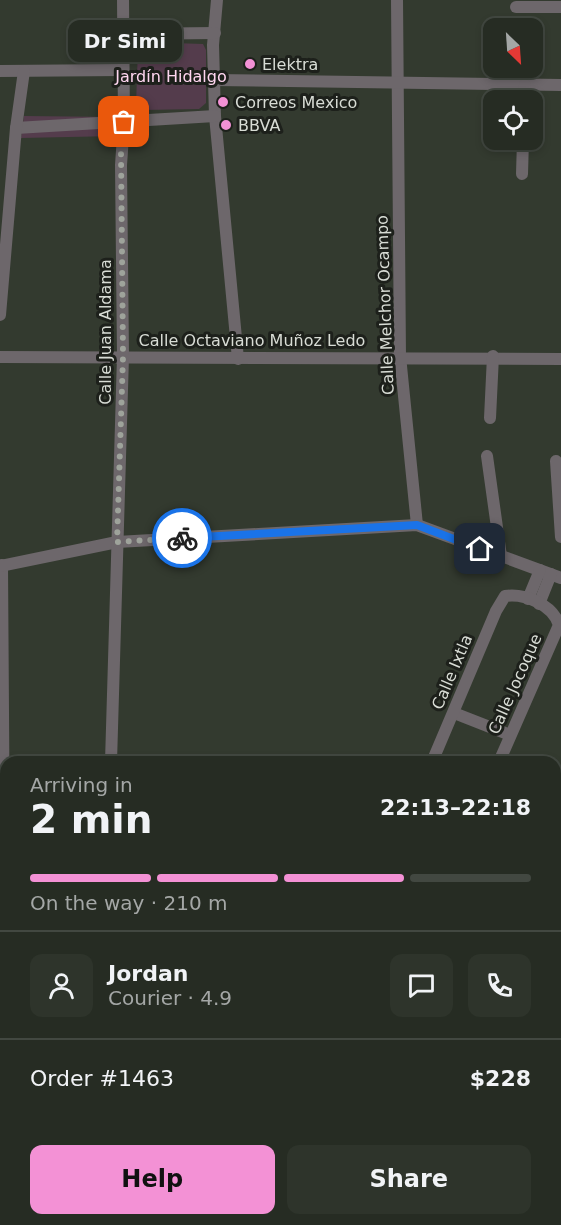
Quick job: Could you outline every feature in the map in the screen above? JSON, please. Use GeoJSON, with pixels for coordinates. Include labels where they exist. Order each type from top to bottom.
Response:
{"type":"FeatureCollection","features":[{"type":"Feature","properties":{"kind":"street","name":"Calle Juan Aldama"},"geometry":{"type":"LineString","coordinates":[[111,756],[123,356],[121,165],[124,122],[123,0]]}},
{"type":"Feature","properties":{"kind":"street"},"geometry":{"type":"LineString","coordinates":[[217,0],[213,80],[215,116],[238,359]]}},
{"type":"Feature","properties":{"kind":"street","name":"Calle Melchor Ocampo"},"geometry":{"type":"LineString","coordinates":[[397,0],[400,356],[417,525]]}},
{"type":"Feature","properties":{"kind":"street"},"geometry":{"type":"LineString","coordinates":[[516,7],[561,7]]}},
{"type":"Feature","properties":{"kind":"street"},"geometry":{"type":"LineString","coordinates":[[124,34],[215,33]]}},
{"type":"Feature","properties":{"kind":"street"},"geometry":{"type":"LineString","coordinates":[[0,72],[123,70]]}},
{"type":"Feature","properties":{"kind":"street"},"geometry":{"type":"LineString","coordinates":[[0,315],[16,128],[24,71]]}},
{"type":"Feature","properties":{"kind":"street"},"geometry":{"type":"LineString","coordinates":[[213,80],[561,85]]}},
{"type":"Feature","properties":{"kind":"street"},"geometry":{"type":"LineString","coordinates":[[525,85],[525,90]]}},
{"type":"Feature","properties":{"kind":"street"},"geometry":{"type":"LineString","coordinates":[[16,128],[215,116]]}},
{"type":"Feature","properties":{"kind":"street"},"geometry":{"type":"LineString","coordinates":[[522,174],[523,150]]}},
{"type":"Feature","properties":{"kind":"street","name":"Calle Octaviano Muñoz Ledo"},"geometry":{"type":"LineString","coordinates":[[0,357],[123,356],[238,359],[400,356],[561,359]]}},
{"type":"Feature","properties":{"kind":"street"},"geometry":{"type":"LineString","coordinates":[[490,418],[493,357]]}},
{"type":"Feature","properties":{"kind":"street"},"geometry":{"type":"LineString","coordinates":[[487,456],[501,556]]}},
{"type":"Feature","properties":{"kind":"street"},"geometry":{"type":"LineString","coordinates":[[556,461],[561,537]]}},
{"type":"Feature","properties":{"kind":"street"},"geometry":{"type":"LineString","coordinates":[[2,756],[1,565],[117,542],[417,525],[551,574],[534,601]]}},
{"type":"Feature","properties":{"kind":"street","name":"Calle Ixtla"},"geometry":{"type":"LineString","coordinates":[[435,756],[496,611],[505,596],[534,601]]}},
{"type":"Feature","properties":{"kind":"street","name":"Calle Jocoque"},"geometry":{"type":"LineString","coordinates":[[501,756],[558,631],[557,620],[550,610],[534,601]]}},
{"type":"Feature","properties":{"kind":"street"},"geometry":{"type":"LineString","coordinates":[[454,713],[510,735]]}},
{"type":"Feature","properties":{"kind":"green space","name":"Jardín Hidalgo"},"geometry":{"type":"Polygon","coordinates":[[[143,42],[203,44],[206,50],[206,103],[199,109],[143,110],[136,105],[138,47],[143,42]]]}},
{"type":"Feature","properties":{"kind":"green space"},"geometry":{"type":"Polygon","coordinates":[[[24,116],[118,117],[117,136],[21,138],[24,116]]]}},
{"type":"Feature","properties":{"kind":"way so far"},"geometry":{"type":"LineString","coordinates":[[124,122],[121,140],[123,356],[117,542],[182,538]]}},
{"type":"Feature","properties":{"kind":"place","name":"Elektra"},"geometry":{"type":"Point","coordinates":[250,64]}},
{"type":"Feature","properties":{"kind":"place","name":"Correos Mexico"},"geometry":{"type":"Point","coordinates":[223,102]}},
{"type":"Feature","properties":{"kind":"place","name":"Dr Simi"},"geometry":{"type":"Point","coordinates":[124,122]}},
{"type":"Feature","properties":{"kind":"place","name":"BBVA"},"geometry":{"type":"Point","coordinates":[226,125]}},
{"type":"Feature","properties":{"kind":"route"},"geometry":{"type":"LineString","coordinates":[[182,538],[417,525],[480,549]]}}]}
